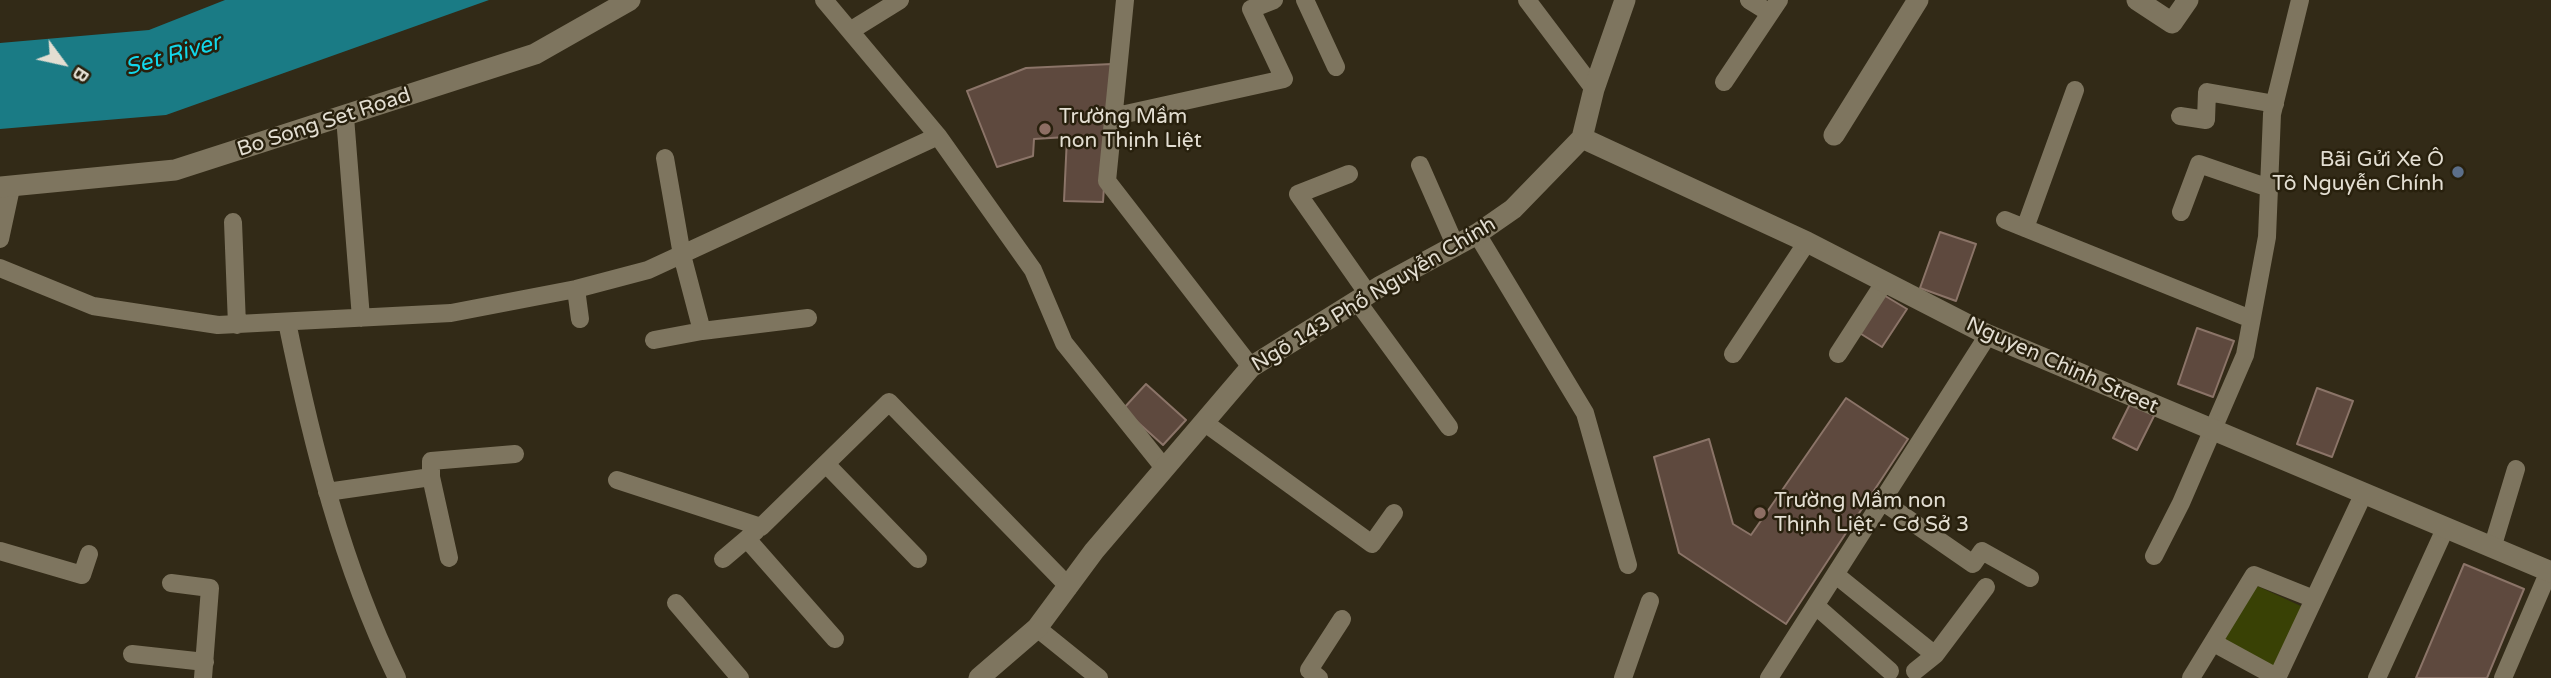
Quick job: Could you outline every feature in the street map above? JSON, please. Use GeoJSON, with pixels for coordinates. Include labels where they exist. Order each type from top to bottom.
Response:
{"type":"FeatureCollection","features":[{"type":"Feature","properties":{"kind":"street","name":"Bo Song Set Road"},"geometry":{"type":"LineString","coordinates":[[5,188],[175,170],[535,54],[630,0]]}},
{"type":"Feature","properties":{"kind":"street"},"geometry":{"type":"LineString","coordinates":[[1582,138],[1594,89],[1625,0]]}},
{"type":"Feature","properties":{"kind":"street"},"geometry":{"type":"LineString","coordinates":[[1834,135],[1918,0]]}},
{"type":"Feature","properties":{"kind":"street"},"geometry":{"type":"LineString","coordinates":[[2137,0],[2172,23],[2188,0]]}},
{"type":"Feature","properties":{"kind":"street","name":"Ngõ 143 Phố Nguyễn Chính"},"geometry":{"type":"LineString","coordinates":[[979,678],[1037,628],[1094,551],[1251,367],[1363,298],[1477,234],[1513,209],[1582,138]]}},
{"type":"Feature","properties":{"kind":"street","name":"Nguyen Chinh Street"},"geometry":{"type":"LineString","coordinates":[[1582,138],[1807,242],[1988,335],[2363,495],[2445,529],[2493,545],[2550,571]]}},
{"type":"Feature","properties":{"kind":"lane"},"geometry":{"type":"LineString","coordinates":[[824,0],[938,136],[1033,270],[1064,344],[1165,469]]}},
{"type":"Feature","properties":{"kind":"lane"},"geometry":{"type":"LineString","coordinates":[[850,31],[900,0]]}},
{"type":"Feature","properties":{"kind":"lane"},"geometry":{"type":"LineString","coordinates":[[1125,0],[1107,181],[1251,367]]}},
{"type":"Feature","properties":{"kind":"lane"},"geometry":{"type":"LineString","coordinates":[[1112,117],[1283,79],[1251,9],[1274,0]]}},
{"type":"Feature","properties":{"kind":"lane"},"geometry":{"type":"LineString","coordinates":[[1305,0],[1336,67]]}},
{"type":"Feature","properties":{"kind":"lane"},"geometry":{"type":"LineString","coordinates":[[1527,0],[1594,89]]}},
{"type":"Feature","properties":{"kind":"lane"},"geometry":{"type":"LineString","coordinates":[[1724,82],[1774,7],[1749,0]]}},
{"type":"Feature","properties":{"kind":"lane"},"geometry":{"type":"LineString","coordinates":[[2154,556],[2213,432],[2245,355],[2267,237],[2274,104],[2300,0]]}},
{"type":"Feature","properties":{"kind":"lane"},"geometry":{"type":"LineString","coordinates":[[2025,228],[2075,90]]}},
{"type":"Feature","properties":{"kind":"lane"},"geometry":{"type":"LineString","coordinates":[[2180,116],[2206,120],[2207,92],[2274,104]]}},
{"type":"Feature","properties":{"kind":"lane"},"geometry":{"type":"LineString","coordinates":[[345,117],[362,317]]}},
{"type":"Feature","properties":{"kind":"lane"},"geometry":{"type":"LineString","coordinates":[[0,268],[93,306],[218,325],[451,313],[576,289],[648,270],[938,136]]}},
{"type":"Feature","properties":{"kind":"lane"},"geometry":{"type":"LineString","coordinates":[[665,158],[682,255],[702,331]]}},
{"type":"Feature","properties":{"kind":"lane"},"geometry":{"type":"LineString","coordinates":[[2182,212],[2199,164],[2269,188]]}},
{"type":"Feature","properties":{"kind":"lane"},"geometry":{"type":"LineString","coordinates":[[1420,165],[1455,247]]}},
{"type":"Feature","properties":{"kind":"lane"},"geometry":{"type":"LineString","coordinates":[[1349,174],[1298,194],[1449,427]]}},
{"type":"Feature","properties":{"kind":"lane"},"geometry":{"type":"LineString","coordinates":[[0,239],[5,188]]}},
{"type":"Feature","properties":{"kind":"lane"},"geometry":{"type":"LineString","coordinates":[[2005,220],[2251,319]]}},
{"type":"Feature","properties":{"kind":"lane"},"geometry":{"type":"LineString","coordinates":[[233,222],[237,325]]}},
{"type":"Feature","properties":{"kind":"lane"},"geometry":{"type":"LineString","coordinates":[[1477,234],[1585,413],[1628,565]]}},
{"type":"Feature","properties":{"kind":"lane"},"geometry":{"type":"LineString","coordinates":[[1733,354],[1807,242]]}},
{"type":"Feature","properties":{"kind":"lane"},"geometry":{"type":"LineString","coordinates":[[1838,354],[1884,282]]}},
{"type":"Feature","properties":{"kind":"lane"},"geometry":{"type":"LineString","coordinates":[[576,289],[580,319]]}},
{"type":"Feature","properties":{"kind":"lane"},"geometry":{"type":"LineString","coordinates":[[654,340],[702,331],[808,318]]}},
{"type":"Feature","properties":{"kind":"lane"},"geometry":{"type":"LineString","coordinates":[[287,322],[311,442],[341,541],[374,629],[397,678]]}},
{"type":"Feature","properties":{"kind":"lane"},"geometry":{"type":"LineString","coordinates":[[1769,678],[1988,335]]}},
{"type":"Feature","properties":{"kind":"lane"},"geometry":{"type":"LineString","coordinates":[[723,559],[761,527],[889,402],[1069,587]]}},
{"type":"Feature","properties":{"kind":"lane"},"geometry":{"type":"LineString","coordinates":[[1205,422],[1372,544],[1394,513]]}},
{"type":"Feature","properties":{"kind":"lane"},"geometry":{"type":"LineString","coordinates":[[449,558],[431,477],[431,461],[514,454]]}},
{"type":"Feature","properties":{"kind":"lane"},"geometry":{"type":"LineString","coordinates":[[826,464],[918,559]]}},
{"type":"Feature","properties":{"kind":"lane"},"geometry":{"type":"LineString","coordinates":[[2493,545],[2516,468]]}},
{"type":"Feature","properties":{"kind":"lane"},"geometry":{"type":"LineString","coordinates":[[327,492],[431,477]]}},
{"type":"Feature","properties":{"kind":"lane"},"geometry":{"type":"LineString","coordinates":[[617,480],[761,527]]}},
{"type":"Feature","properties":{"kind":"lane"},"geometry":{"type":"LineString","coordinates":[[2214,643],[2277,678],[2363,495]]}},
{"type":"Feature","properties":{"kind":"lane"},"geometry":{"type":"LineString","coordinates":[[1882,501],[1973,564],[1982,551],[2030,579]]}},
{"type":"Feature","properties":{"kind":"lane"},"geometry":{"type":"LineString","coordinates":[[2378,678],[2445,529]]}},
{"type":"Feature","properties":{"kind":"lane"},"geometry":{"type":"LineString","coordinates":[[747,539],[835,639]]}},
{"type":"Feature","properties":{"kind":"lane"},"geometry":{"type":"LineString","coordinates":[[0,551],[82,575],[89,554]]}},
{"type":"Feature","properties":{"kind":"lane"},"geometry":{"type":"LineString","coordinates":[[2503,678],[2550,571]]}},
{"type":"Feature","properties":{"kind":"lane"},"geometry":{"type":"LineString","coordinates":[[1836,575],[1935,655]]}},
{"type":"Feature","properties":{"kind":"lane"},"geometry":{"type":"LineString","coordinates":[[2191,678],[2254,575],[2314,599]]}},
{"type":"Feature","properties":{"kind":"lane"},"geometry":{"type":"LineString","coordinates":[[132,654],[204,670],[210,588],[171,583]]}},
{"type":"Feature","properties":{"kind":"lane"},"geometry":{"type":"LineString","coordinates":[[1915,671],[1935,655],[1986,587]]}},
{"type":"Feature","properties":{"kind":"lane"},"geometry":{"type":"LineString","coordinates":[[1623,678],[1650,601]]}},
{"type":"Feature","properties":{"kind":"lane"},"geometry":{"type":"LineString","coordinates":[[676,603],[740,678]]}},
{"type":"Feature","properties":{"kind":"lane"},"geometry":{"type":"LineString","coordinates":[[1816,606],[1890,671]]}},
{"type":"Feature","properties":{"kind":"lane"},"geometry":{"type":"LineString","coordinates":[[1319,678],[1309,670],[1342,619]]}},
{"type":"Feature","properties":{"kind":"lane"},"geometry":{"type":"LineString","coordinates":[[1037,628],[1098,678]]}},
{"type":"Feature","properties":{"kind":"green space"},"geometry":{"type":"Polygon","coordinates":[[[2255,585],[2303,607],[2275,667],[2222,641],[2255,585]]]}},
{"type":"Feature","properties":{"kind":"water","name":"Set River"},"geometry":{"type":"Polygon","coordinates":[[[225,0],[489,0],[166,115],[0,129],[0,43],[149,30],[225,0]]]}},
{"type":"Feature","properties":{"kind":"building","name":"Trường Mầm non Thịnh Liệt"},"geometry":{"type":"Polygon","coordinates":[[[1112,64],[1103,202],[1064,201],[1067,137],[1034,139],[1033,156],[997,167],[967,91],[1026,68],[1112,64]]]}},
{"type":"Feature","properties":{"kind":"building"},"geometry":{"type":"Polygon","coordinates":[[[1940,232],[1976,244],[1956,301],[1920,288],[1940,232]]]}},
{"type":"Feature","properties":{"kind":"building"},"geometry":{"type":"Polygon","coordinates":[[[1882,294],[1907,309],[1882,347],[1858,332],[1882,294]]]}},
{"type":"Feature","properties":{"kind":"building"},"geometry":{"type":"Polygon","coordinates":[[[2197,328],[2234,341],[2213,397],[2178,384],[2197,328]]]}},
{"type":"Feature","properties":{"kind":"building"},"geometry":{"type":"Polygon","coordinates":[[[1146,384],[1186,420],[1163,445],[1123,409],[1146,384]]]}},
{"type":"Feature","properties":{"kind":"building"},"geometry":{"type":"Polygon","coordinates":[[[2317,388],[2353,401],[2332,457],[2297,444],[2317,388]]]}},
{"type":"Feature","properties":{"kind":"building"},"geometry":{"type":"Polygon","coordinates":[[[1846,398],[1908,439],[1786,624],[1679,553],[1654,457],[1709,439],[1733,524],[1751,535],[1846,398]]]}},
{"type":"Feature","properties":{"kind":"building"},"geometry":{"type":"Polygon","coordinates":[[[2132,400],[2156,412],[2137,450],[2113,438],[2132,400]]]}},
{"type":"Feature","properties":{"kind":"building"},"geometry":{"type":"Polygon","coordinates":[[[2464,564],[2524,589],[2487,678],[2416,678],[2464,564]]]}},
{"type":"Feature","properties":{"kind":"place","name":"Trường Mầm non Thịnh Liệt"},"geometry":{"type":"Point","coordinates":[1045,129]}},
{"type":"Feature","properties":{"kind":"place","name":"Bãi Gửi Xe Ô Tô Nguyễn Chính"},"geometry":{"type":"Point","coordinates":[2458,172]}},
{"type":"Feature","properties":{"kind":"place","name":"Trường Mầm non Thịnh Liệt - Cơ Sở 3"},"geometry":{"type":"Point","coordinates":[1760,513]}}]}
